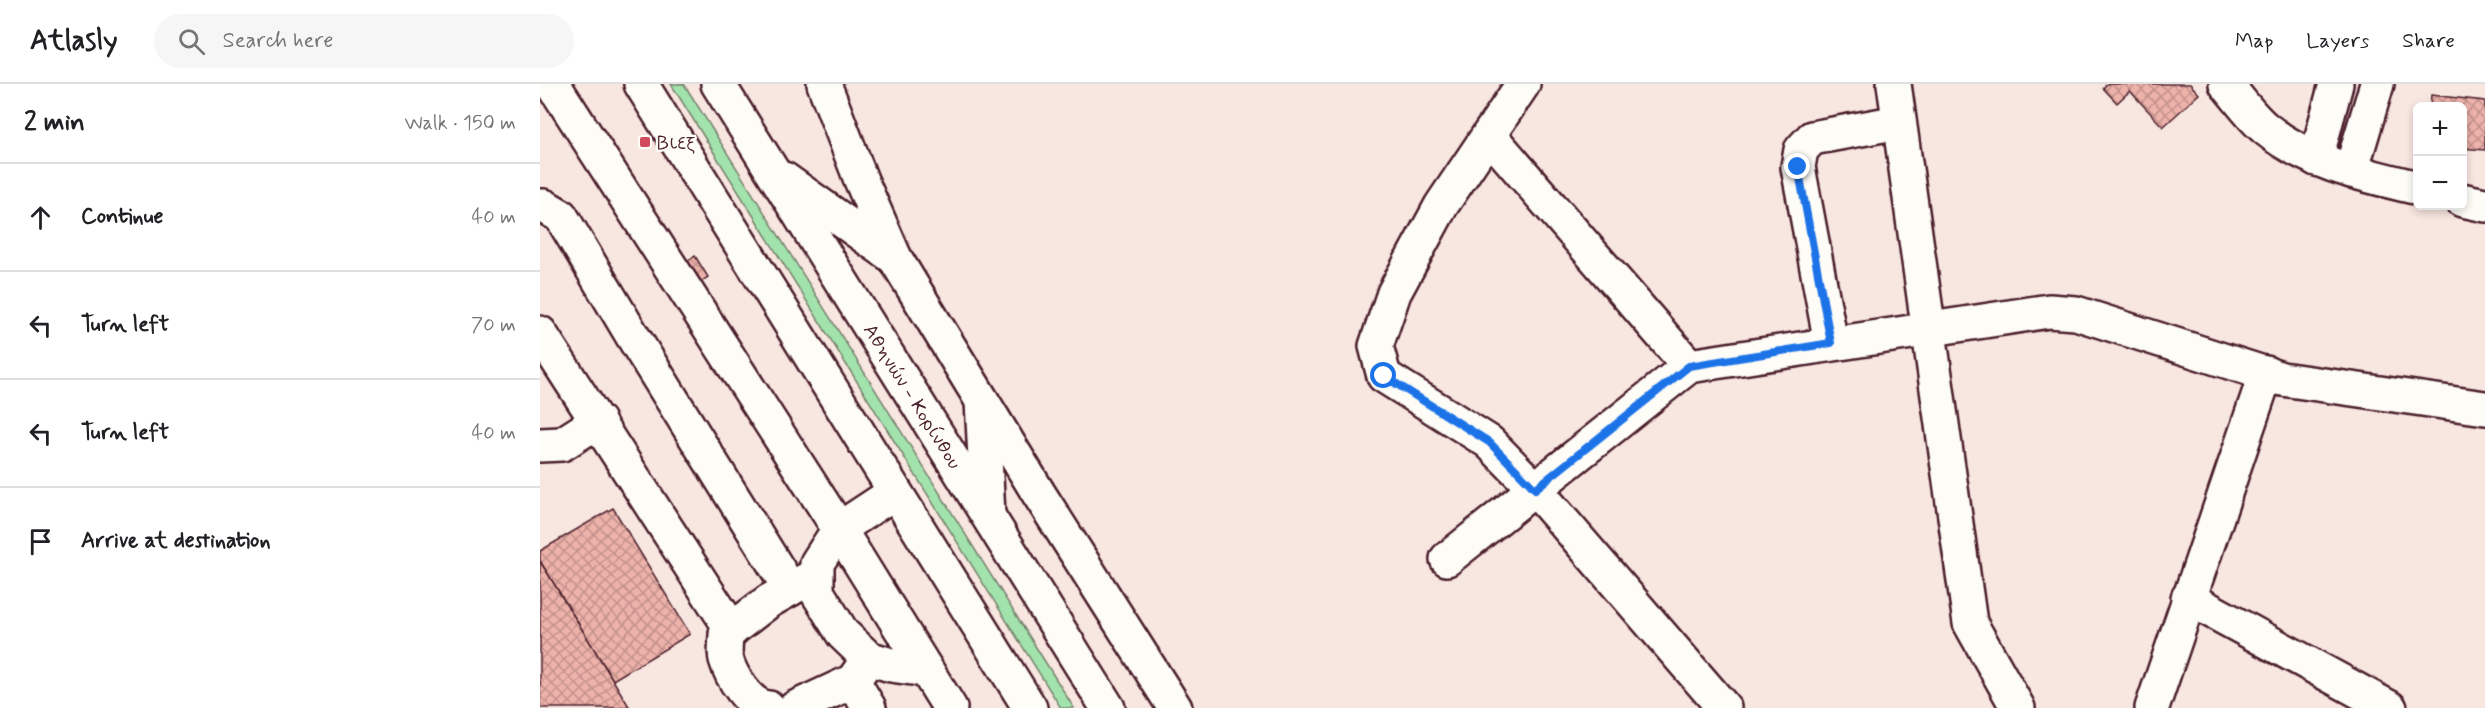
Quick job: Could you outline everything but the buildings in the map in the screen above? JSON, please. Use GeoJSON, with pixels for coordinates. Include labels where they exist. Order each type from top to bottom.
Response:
{"type":"FeatureCollection","features":[{"type":"Feature","properties":{"kind":"main road"},"geometry":{"type":"LineString","coordinates":[[553,84],[839,529],[950,708]]}},
{"type":"Feature","properties":{"kind":"main road"},"geometry":{"type":"LineString","coordinates":[[641,84],[1030,708]]}},
{"type":"Feature","properties":{"kind":"main road","name":"Αθηνών - Κορίνθου"},"geometry":{"type":"LineString","coordinates":[[718,84],[1108,708]]}},
{"type":"Feature","properties":{"kind":"main road"},"geometry":{"type":"LineString","coordinates":[[824,84],[861,180],[895,258],[1039,494],[1175,708]]}},
{"type":"Feature","properties":{"kind":"main road"},"geometry":{"type":"LineString","coordinates":[[1522,84],[1441,206],[1394,292],[1376,346],[1384,376],[1489,442],[1535,489],[1724,708]]}},
{"type":"Feature","properties":{"kind":"main road"},"geometry":{"type":"LineString","coordinates":[[1894,84],[1970,623],[2018,708]]}},
{"type":"Feature","properties":{"kind":"main road"},"geometry":{"type":"LineString","coordinates":[[2226,84],[2265,129],[2301,153],[2351,171],[2413,187]]}},
{"type":"Feature","properties":{"kind":"main road"},"geometry":{"type":"LineString","coordinates":[[2316,159],[2336,84]]}},
{"type":"Feature","properties":{"kind":"main road"},"geometry":{"type":"LineString","coordinates":[[2351,171],[2377,84]]}},
{"type":"Feature","properties":{"kind":"main road"},"geometry":{"type":"LineString","coordinates":[[1831,343],[1798,167],[1801,150],[1812,138],[1899,122]]}},
{"type":"Feature","properties":{"kind":"main road"},"geometry":{"type":"LineString","coordinates":[[1489,135],[1689,366]]}},
{"type":"Feature","properties":{"kind":"main road"},"geometry":{"type":"LineString","coordinates":[[772,171],[895,258]]}},
{"type":"Feature","properties":{"kind":"main road"},"geometry":{"type":"LineString","coordinates":[[2467,201],[2485,205]]}},
{"type":"Feature","properties":{"kind":"main road"},"geometry":{"type":"LineString","coordinates":[[540,206],[561,216],[632,335],[804,582],[817,592],[843,634],[863,682]]}},
{"type":"Feature","properties":{"kind":"main road"},"geometry":{"type":"LineString","coordinates":[[1447,559],[1689,366],[2049,311],[2076,313],[2274,376],[2485,408]]}},
{"type":"Feature","properties":{"kind":"main road"},"geometry":{"type":"LineString","coordinates":[[540,333],[732,630]]}},
{"type":"Feature","properties":{"kind":"main road"},"geometry":{"type":"LineString","coordinates":[[2152,708],[2197,603],[2274,376]]}},
{"type":"Feature","properties":{"kind":"main road"},"geometry":{"type":"LineString","coordinates":[[982,401],[988,517]]}},
{"type":"Feature","properties":{"kind":"main road"},"geometry":{"type":"LineString","coordinates":[[540,445],[562,444],[598,421]]}},
{"type":"Feature","properties":{"kind":"main road"},"geometry":{"type":"LineString","coordinates":[[769,708],[764,708],[743,693],[725,658],[726,634],[769,601],[804,582],[839,529],[895,492]]}},
{"type":"Feature","properties":{"kind":"main road"},"geometry":{"type":"LineString","coordinates":[[2197,603],[2390,708]]}},
{"type":"Feature","properties":{"kind":"main road"},"geometry":{"type":"LineString","coordinates":[[795,708],[863,682],[891,665],[926,670]]}},
{"type":"Feature","properties":{"kind":"green space"},"geometry":{"type":"Polygon","coordinates":[[[671,84],[684,84],[1074,708],[1061,708],[671,84]]]}},
{"type":"Feature","properties":{"kind":"place","name":"Βιεξ"},"geometry":{"type":"Point","coordinates":[645,142]}},
{"type":"Feature","properties":{"kind":"route"},"geometry":{"type":"LineString","coordinates":[[1384,376],[1489,442],[1535,489],[1689,366],[1831,343],[1798,167]]}}]}
